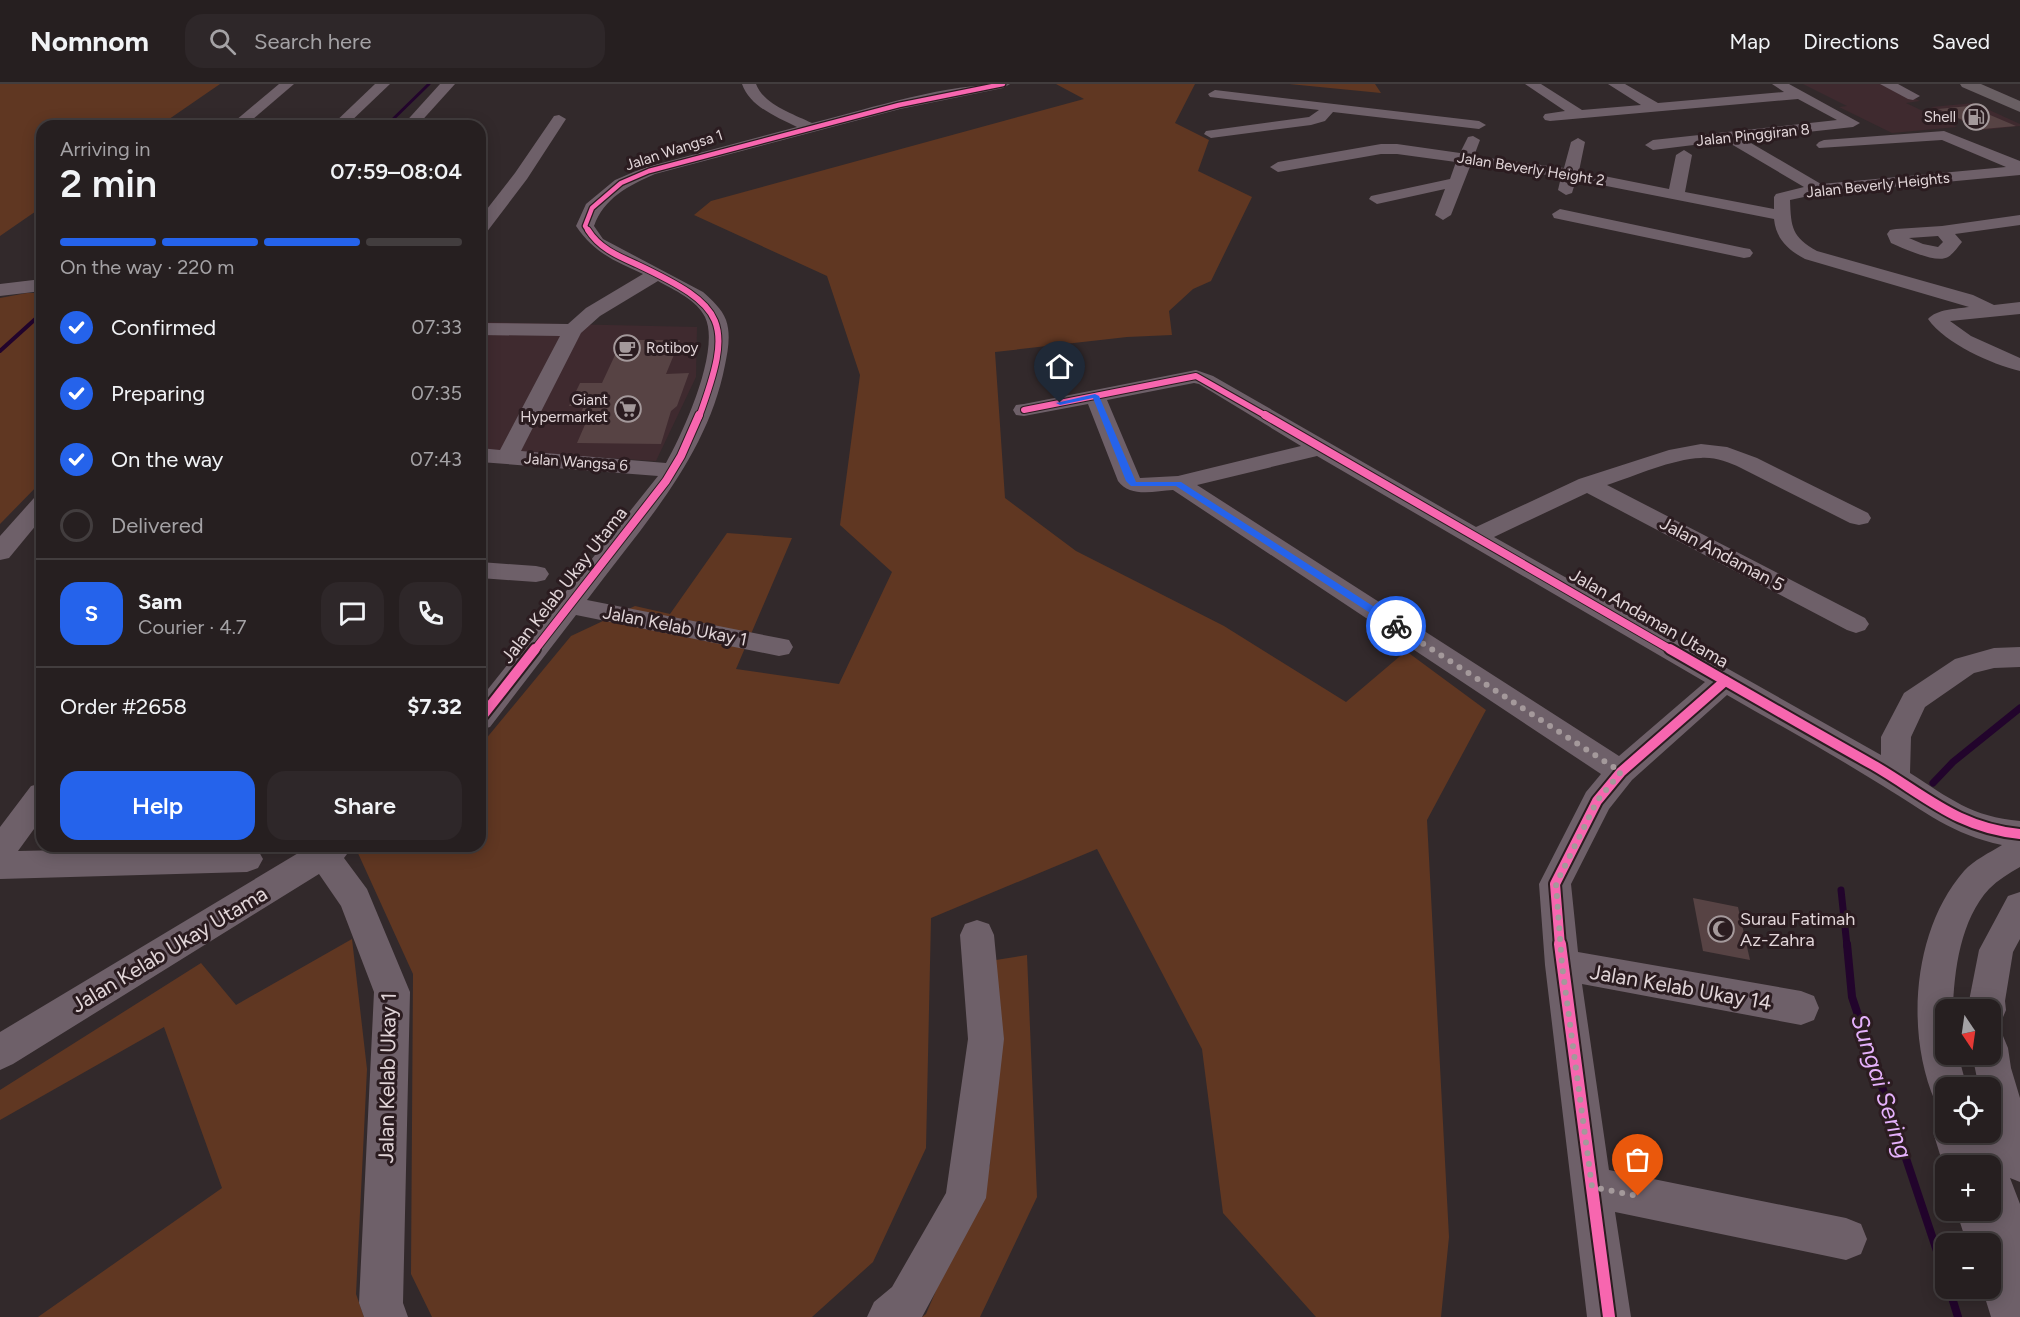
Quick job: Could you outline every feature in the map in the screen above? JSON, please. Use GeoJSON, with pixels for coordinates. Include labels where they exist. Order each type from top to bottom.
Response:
{"type":"FeatureCollection","features":[{"type":"Feature","properties":{"kind":"highway"},"geometry":{"type":"LineString","coordinates":[[1968,84],[2020,107]]}},
{"type":"Feature","properties":{"kind":"highway"},"geometry":{"type":"LineString","coordinates":[[1986,84],[2020,99]]}},
{"type":"Feature","properties":{"kind":"highway"},"geometry":{"type":"LineString","coordinates":[[2005,84],[2020,90]]}},
{"type":"Feature","properties":{"kind":"street"},"geometry":{"type":"LineString","coordinates":[[243,120],[287,84]]}},
{"type":"Feature","properties":{"kind":"street"},"geometry":{"type":"LineString","coordinates":[[344,120],[383,84]]}},
{"type":"Feature","properties":{"kind":"street"},"geometry":{"type":"LineString","coordinates":[[415,120],[448,84]]}},
{"type":"Feature","properties":{"kind":"street"},"geometry":{"type":"LineString","coordinates":[[749,84],[750,89],[765,105],[808,127]]}},
{"type":"Feature","properties":{"kind":"street","name":"Jalan Wangsa 1"},"geometry":{"type":"LineString","coordinates":[[673,470],[700,411],[715,366],[718,332],[716,318],[700,300],[657,274],[615,255],[596,243],[585,226],[592,208],[621,183],[649,171],[808,127],[922,99],[1003,84]]}},
{"type":"Feature","properties":{"kind":"street"},"geometry":{"type":"LineString","coordinates":[[1532,84],[1580,115]]}},
{"type":"Feature","properties":{"kind":"street"},"geometry":{"type":"LineString","coordinates":[[1615,84],[1656,108]]}},
{"type":"Feature","properties":{"kind":"street"},"geometry":{"type":"LineString","coordinates":[[1779,84],[1839,104]]}},
{"type":"Feature","properties":{"kind":"street"},"geometry":{"type":"LineString","coordinates":[[1887,84],[1913,96]]}},
{"type":"Feature","properties":{"kind":"street"},"geometry":{"type":"LineString","coordinates":[[1706,88],[1730,101]]}},
{"type":"Feature","properties":{"kind":"street"},"geometry":{"type":"LineString","coordinates":[[1550,117],[1730,101],[1800,90]]}},
{"type":"Feature","properties":{"kind":"street","name":"Jalan Pinggiran 8"},"geometry":{"type":"LineString","coordinates":[[1653,145],[1853,123],[1800,90]]}},
{"type":"Feature","properties":{"kind":"street"},"geometry":{"type":"LineString","coordinates":[[1215,94],[1329,107],[1482,119],[1443,214]]}},
{"type":"Feature","properties":{"kind":"street"},"geometry":{"type":"LineString","coordinates":[[1211,134],[1311,121],[1320,118],[1329,107]]}},
{"type":"Feature","properties":{"kind":"street"},"geometry":{"type":"LineString","coordinates":[[486,221],[521,176],[559,119]]}},
{"type":"Feature","properties":{"kind":"street"},"geometry":{"type":"LineString","coordinates":[[1819,146],[1944,135],[2020,168]]}},
{"type":"Feature","properties":{"kind":"street"},"geometry":{"type":"LineString","coordinates":[[1729,137],[1818,189]]}},
{"type":"Feature","properties":{"kind":"street"},"geometry":{"type":"LineString","coordinates":[[1554,232],[1578,142]]}},
{"type":"Feature","properties":{"kind":"street","name":"Jalan Beverly Height 2"},"geometry":{"type":"LineString","coordinates":[[1278,167],[1381,149],[1397,149],[1571,174],[1782,216]]}},
{"type":"Feature","properties":{"kind":"street"},"geometry":{"type":"LineString","coordinates":[[1676,194],[1684,156]]}},
{"type":"Feature","properties":{"kind":"street","name":"Jalan Beverly Heights"},"geometry":{"type":"LineString","coordinates":[[1782,216],[1782,197],[1818,189],[2020,168]]}},
{"type":"Feature","properties":{"kind":"street"},"geometry":{"type":"LineString","coordinates":[[1377,199],[1456,182]]}},
{"type":"Feature","properties":{"kind":"street"},"geometry":{"type":"LineString","coordinates":[[1560,214],[1744,253]]}},
{"type":"Feature","properties":{"kind":"street"},"geometry":{"type":"LineString","coordinates":[[1782,216],[1786,238],[1810,255],[1966,299],[1992,311]]}},
{"type":"Feature","properties":{"kind":"street"},"geometry":{"type":"LineString","coordinates":[[1942,231],[2020,220]]}},
{"type":"Feature","properties":{"kind":"street"},"geometry":{"type":"LineString","coordinates":[[507,457],[573,330],[593,312],[657,274]]}},
{"type":"Feature","properties":{"kind":"street"},"geometry":{"type":"LineString","coordinates":[[0,290],[36,286]]}},
{"type":"Feature","properties":{"kind":"street"},"geometry":{"type":"LineString","coordinates":[[2020,308],[1951,315],[1938,319],[1944,328],[1958,336],[2020,364]]}},
{"type":"Feature","properties":{"kind":"street"},"geometry":{"type":"LineString","coordinates":[[486,329],[573,330]]}},
{"type":"Feature","properties":{"kind":"street","name":"Jalan Andaman Utama"},"geometry":{"type":"LineString","coordinates":[[1095,396],[1196,376],[1206,380],[1320,448],[1895,778],[1958,820]]}},
{"type":"Feature","properties":{"kind":"street"},"geometry":{"type":"LineString","coordinates":[[1024,410],[1095,396],[1130,481],[1134,485],[1178,483],[1320,448]]}},
{"type":"Feature","properties":{"kind":"street"},"geometry":{"type":"LineString","coordinates":[[1476,536],[1587,484],[1677,455],[1701,451],[1727,454],[1859,518]]}},
{"type":"Feature","properties":{"kind":"street","name":"Jalan Wangsa 6"},"geometry":{"type":"LineString","coordinates":[[486,455],[673,470]]}},
{"type":"Feature","properties":{"kind":"street","name":"Jalan Kelab Ukay Utama"},"geometry":{"type":"LineString","coordinates":[[486,711],[673,470]]}},
{"type":"Feature","properties":{"kind":"street"},"geometry":{"type":"LineString","coordinates":[[1178,483],[1621,772]]}},
{"type":"Feature","properties":{"kind":"street","name":"Jalan Andaman 5"},"geometry":{"type":"LineString","coordinates":[[1587,484],[1856,624]]}},
{"type":"Feature","properties":{"kind":"street"},"geometry":{"type":"LineString","coordinates":[[0,552],[36,510]]}},
{"type":"Feature","properties":{"kind":"street"},"geometry":{"type":"LineString","coordinates":[[486,570],[536,574]]}},
{"type":"Feature","properties":{"kind":"street","name":"Jalan Kelab Ukay 1"},"geometry":{"type":"LineString","coordinates":[[570,605],[780,647]]}},
{"type":"Feature","properties":{"kind":"street"},"geometry":{"type":"LineString","coordinates":[[1895,778],[1896,737],[1914,700],[1965,666],[1994,658],[2020,657]]}},
{"type":"Feature","properties":{"kind":"street"},"geometry":{"type":"LineString","coordinates":[[1609,1317],[1562,965],[1556,884],[1597,801],[1621,772],[1725,681]]}},
{"type":"Feature","properties":{"kind":"street"},"geometry":{"type":"LineString","coordinates":[[0,851],[36,803]]}},
{"type":"Feature","properties":{"kind":"street"},"geometry":{"type":"LineString","coordinates":[[1958,820],[1984,831],[2020,834]]}},
{"type":"Feature","properties":{"kind":"street"},"geometry":{"type":"LineString","coordinates":[[1946,1077],[1936,1035],[1935,982],[1948,937],[1962,903],[1976,880],[1980,854],[1976,844],[1958,820]]}},
{"type":"Feature","properties":{"kind":"street"},"geometry":{"type":"LineString","coordinates":[[1976,880],[2020,850]]}},
{"type":"Feature","properties":{"kind":"street","name":"Jalan Kelab Ukay Utama"},"geometry":{"type":"LineString","coordinates":[[0,1052],[327,852]]}},
{"type":"Feature","properties":{"kind":"street","name":"Jalan Kelab Ukay 1"},"geometry":{"type":"LineString","coordinates":[[331,852],[356,899],[392,992],[381,1303],[386,1317]]}},
{"type":"Feature","properties":{"kind":"street"},"geometry":{"type":"LineString","coordinates":[[0,865],[247,859]]}},
{"type":"Feature","properties":{"kind":"street"},"geometry":{"type":"LineString","coordinates":[[1987,999],[1996,950],[2020,906]]}},
{"type":"Feature","properties":{"kind":"street"},"geometry":{"type":"LineString","coordinates":[[889,1317],[907,1302],[966,1198],[986,1039],[977,935]]}},
{"type":"Feature","properties":{"kind":"street","name":"Jalan Kelab Ukay 14"},"geometry":{"type":"LineString","coordinates":[[1562,965],[1801,1008]]}},
{"type":"Feature","properties":{"kind":"street"},"geometry":{"type":"LineString","coordinates":[[1992,1065],[2020,1162]]}},
{"type":"Feature","properties":{"kind":"street"},"geometry":{"type":"LineString","coordinates":[[1592,1187],[1846,1239]]}},
{"type":"Feature","properties":{"kind":"street"},"geometry":{"type":"LineString","coordinates":[[2001,1208],[2020,1259]]}},
{"type":"Feature","properties":{"kind":"street"},"geometry":{"type":"LineString","coordinates":[[2001,1283],[2013,1317]]}},
{"type":"Feature","properties":{"kind":"shaded area"},"geometry":{"type":"Polygon","coordinates":[[[0,84],[220,84],[168,120],[36,120],[36,211],[0,236],[0,84]]]}},
{"type":"Feature","properties":{"kind":"shaded area"},"geometry":{"type":"Polygon","coordinates":[[[1056,84],[1195,84],[1175,123],[1209,140],[1198,171],[1252,197],[1211,281],[1193,289],[1169,311],[1172,335],[1127,337],[995,352],[1005,498],[1076,551],[1224,626],[1346,702],[1406,651],[1486,710],[1427,820],[1449,1237],[1441,1317],[1316,1317],[1223,1213],[1202,1049],[1097,849],[931,918],[926,1148],[873,1262],[812,1317],[432,1317],[411,1274],[413,974],[357,852],[486,852],[486,739],[571,636],[635,606],[670,614],[727,533],[792,538],[736,669],[839,684],[892,572],[840,525],[860,375],[827,276],[694,215],[711,201],[1084,99],[1056,84]]]}},
{"type":"Feature","properties":{"kind":"shaded area"},"geometry":{"type":"Polygon","coordinates":[[[1289,84],[1375,84],[1381,93],[1289,84]]]}},
{"type":"Feature","properties":{"kind":"shaded area"},"geometry":{"type":"Polygon","coordinates":[[[1803,84],[1884,84],[1920,101],[1906,103],[1957,127],[1892,133],[1839,107],[1847,106],[1803,84]]]}},
{"type":"Feature","properties":{"kind":"shaded area","name":"Shell"},"geometry":{"type":"Polygon","coordinates":[[[1974,103],[2020,126],[1983,130],[1931,107],[1974,103]]]}},
{"type":"Feature","properties":{"kind":"shaded area"},"geometry":{"type":"Polygon","coordinates":[[[36,293],[36,487],[0,524],[0,298],[36,293]]]}},
{"type":"Feature","properties":{"kind":"shaded area"},"geometry":{"type":"Polygon","coordinates":[[[486,322],[697,327],[696,377],[656,461],[486,450],[486,322]]]}},
{"type":"Feature","properties":{"kind":"shaded area"},"geometry":{"type":"Polygon","coordinates":[[[352,939],[367,1069],[356,1294],[364,1317],[38,1317],[222,1188],[164,1027],[0,1120],[0,1090],[201,963],[236,1005],[352,939]]]}},
{"type":"Feature","properties":{"kind":"shaded area"},"geometry":{"type":"Polygon","coordinates":[[[1027,955],[1037,1197],[980,1317],[922,1317],[926,1314],[990,1165],[996,960],[1027,955]]]}},
{"type":"Feature","properties":{"kind":"building","name":"Shell"},"geometry":{"type":"Polygon","coordinates":[[[1969,106],[2016,126],[1983,129],[1938,109],[1969,106]]]}},
{"type":"Feature","properties":{"kind":"building","name":"Giant Hypermarket"},"geometry":{"type":"Polygon","coordinates":[[[622,340],[680,340],[666,374],[689,373],[677,406],[671,411],[661,444],[577,443],[587,420],[578,419],[584,406],[569,406],[580,383],[602,383],[622,340]]]}},
{"type":"Feature","properties":{"kind":"building","name":"Surau Fatimah Az-Zahra"},"geometry":{"type":"Polygon","coordinates":[[[1693,898],[1738,907],[1750,960],[1703,951],[1693,898]]]}},
{"type":"Feature","properties":{"kind":"waterway","name":"Sungai Sering"},"geometry":{"type":"LineString","coordinates":[[392,120],[429,84]]}},
{"type":"Feature","properties":{"kind":"waterway","name":"Sungai Sering"},"geometry":{"type":"LineString","coordinates":[[0,351],[36,318]]}},
{"type":"Feature","properties":{"kind":"waterway","name":"Sungai Sering"},"geometry":{"type":"LineString","coordinates":[[1933,783],[1953,762],[2020,708]]}},
{"type":"Feature","properties":{"kind":"waterway","name":"Sungai Sering"},"geometry":{"type":"LineString","coordinates":[[1841,890],[1847,946]]}},
{"type":"Feature","properties":{"kind":"waterway","name":"Sungai Sering"},"geometry":{"type":"LineString","coordinates":[[1847,944],[1852,997],[1935,1245]]}},
{"type":"Feature","properties":{"kind":"waterway","name":"Sungai Sering"},"geometry":{"type":"LineString","coordinates":[[1952,1299],[1958,1317]]}},
{"type":"Feature","properties":{"kind":"cycle path"},"geometry":{"type":"LineString","coordinates":[[486,712],[673,470],[690,439],[713,374],[719,334],[716,319],[708,307],[681,286],[612,252],[597,242],[585,226],[592,208],[621,183],[649,171],[899,105],[1003,84]]}},
{"type":"Feature","properties":{"kind":"cycle path"},"geometry":{"type":"LineString","coordinates":[[1024,410],[1196,376],[1206,380],[1320,448],[1895,778],[1954,816],[1984,828],[2020,834]]}},
{"type":"Feature","properties":{"kind":"cycle path"},"geometry":{"type":"LineString","coordinates":[[1609,1317],[1562,965],[1555,884],[1597,801],[1621,772],[1725,681]]}},
{"type":"Feature","properties":{"kind":"way so far"},"geometry":{"type":"LineString","coordinates":[[1396,626],[1621,772],[1597,801],[1556,884],[1562,965],[1592,1187],[1638,1196]]}},
{"type":"Feature","properties":{"kind":"place","name":"Shell"},"geometry":{"type":"Point","coordinates":[1976,117]}},
{"type":"Feature","properties":{"kind":"place","name":"Rotiboy"},"geometry":{"type":"Point","coordinates":[627,348]}},
{"type":"Feature","properties":{"kind":"place","name":"Giant Hypermarket"},"geometry":{"type":"Point","coordinates":[628,409]}},
{"type":"Feature","properties":{"kind":"place","name":"Surau Fatimah Az-Zahra"},"geometry":{"type":"Point","coordinates":[1721,929]}},
{"type":"Feature","properties":{"kind":"route"},"geometry":{"type":"LineString","coordinates":[[1060,403],[1095,396],[1130,481],[1134,485],[1178,483],[1396,626]]}}]}
